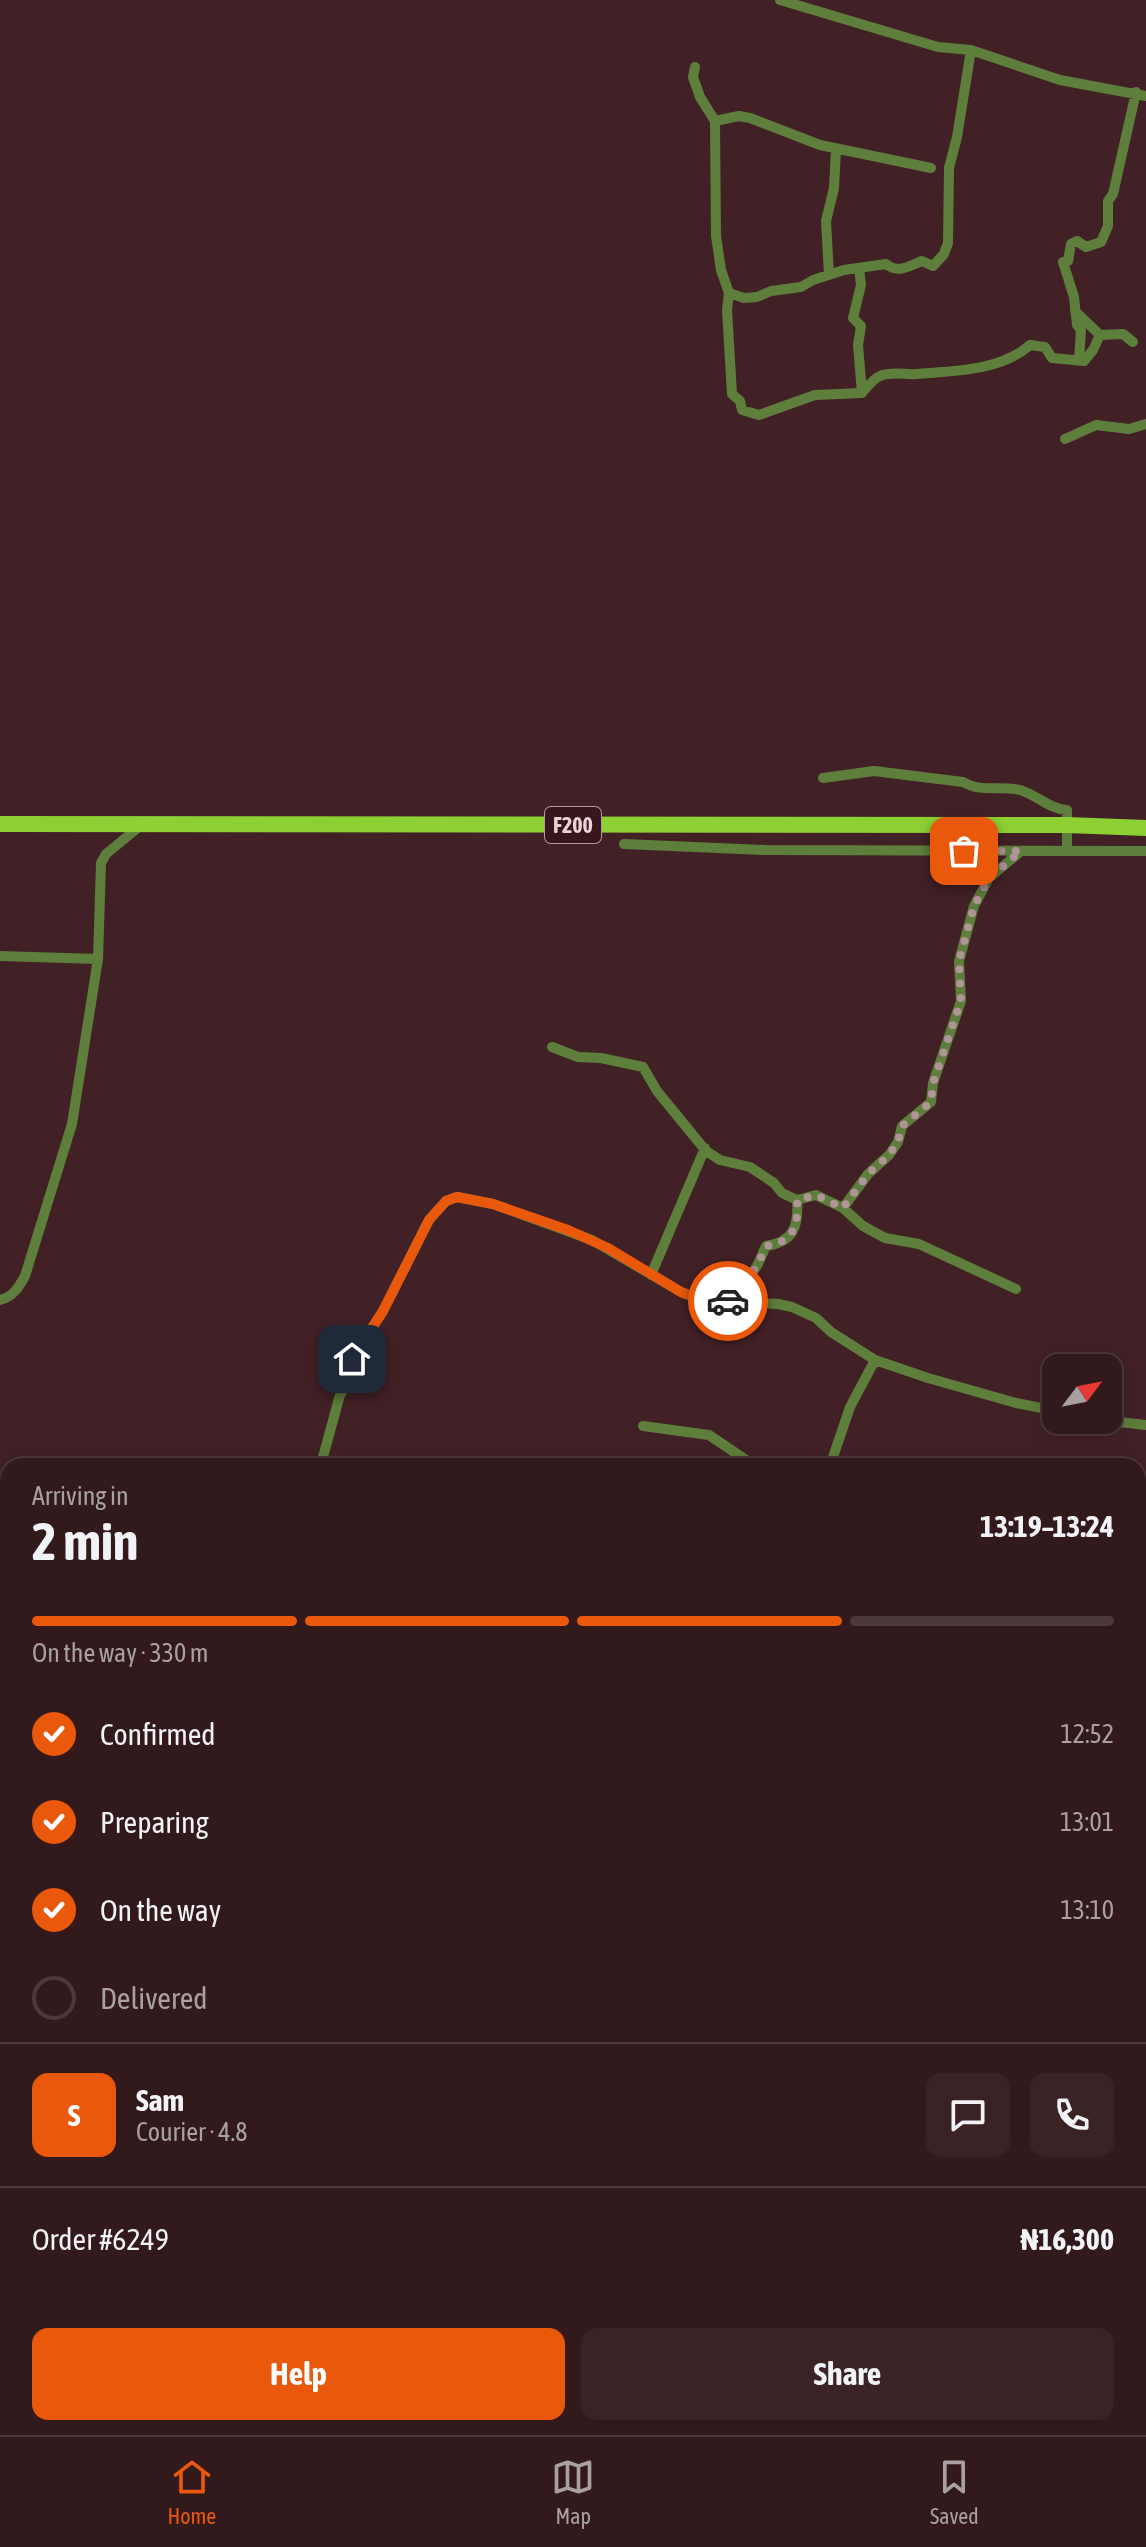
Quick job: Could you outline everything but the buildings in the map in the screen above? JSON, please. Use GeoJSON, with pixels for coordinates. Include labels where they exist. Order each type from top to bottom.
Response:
{"type":"FeatureCollection","features":[{"type":"Feature","properties":{"kind":"main road","name":"F200"},"geometry":{"type":"LineString","coordinates":[[0,824],[1067,825],[1146,828]]}},
{"type":"Feature","properties":{"kind":"street"},"geometry":{"type":"LineString","coordinates":[[780,0],[938,47],[971,50],[1060,80],[1141,94],[1113,194],[1108,201],[1108,226],[1101,242],[1086,247],[1077,241],[1071,244],[1068,261],[1063,262],[1074,297],[1077,325],[1081,330],[1079,360]]}},
{"type":"Feature","properties":{"kind":"street"},"geometry":{"type":"LineString","coordinates":[[729,293],[744,298],[757,297],[771,291],[801,287],[829,275],[886,264],[892,269],[901,270],[922,261],[933,266],[944,254],[948,243],[949,168],[971,50]]}},
{"type":"Feature","properties":{"kind":"street"},"geometry":{"type":"LineString","coordinates":[[695,67],[693,77],[700,97],[715,121],[716,236],[721,270],[729,293],[727,310],[732,394],[740,401],[742,410],[759,415],[815,395],[862,393],[877,376],[965,369],[997,363],[1017,357],[1030,345],[1045,347],[1052,358],[1084,361],[1100,335]]}},
{"type":"Feature","properties":{"kind":"street"},"geometry":{"type":"LineString","coordinates":[[715,121],[739,116],[750,118],[795,137],[836,149],[931,168]]}},
{"type":"Feature","properties":{"kind":"street"},"geometry":{"type":"LineString","coordinates":[[829,275],[826,221],[834,188],[836,149]]}},
{"type":"Feature","properties":{"kind":"street"},"geometry":{"type":"LineString","coordinates":[[859,268],[861,285],[853,318],[861,326],[858,345],[862,393]]}},
{"type":"Feature","properties":{"kind":"street"},"geometry":{"type":"LineString","coordinates":[[1074,310],[1100,335],[1123,334],[1133,342]]}},
{"type":"Feature","properties":{"kind":"street"},"geometry":{"type":"LineString","coordinates":[[1065,439],[1096,425],[1129,429],[1146,424]]}},
{"type":"Feature","properties":{"kind":"street"},"geometry":{"type":"LineString","coordinates":[[823,778],[874,771],[963,782],[974,789],[1020,790],[1057,809],[1067,810],[1067,850]]}},
{"type":"Feature","properties":{"kind":"street"},"geometry":{"type":"LineString","coordinates":[[0,1300],[8,1298],[25,1276],[72,1124],[98,959],[101,863],[106,854],[140,826]]}},
{"type":"Feature","properties":{"kind":"street"},"geometry":{"type":"LineString","coordinates":[[624,844],[740,849],[1146,851]]}},
{"type":"Feature","properties":{"kind":"street"},"geometry":{"type":"LineString","coordinates":[[843,1208],[868,1174],[889,1155],[898,1142],[902,1126],[931,1102],[933,1083],[961,1001],[959,961],[974,906],[989,878],[1021,851]]}},
{"type":"Feature","properties":{"kind":"street"},"geometry":{"type":"LineString","coordinates":[[0,956],[98,959]]}},
{"type":"Feature","properties":{"kind":"street"},"geometry":{"type":"LineString","coordinates":[[552,1047],[578,1057],[601,1058],[643,1067],[657,1091],[705,1148],[720,1160],[750,1167],[774,1183],[782,1193],[797,1200],[816,1195],[843,1208],[863,1226],[885,1238],[919,1244],[1016,1289]]}},
{"type":"Feature","properties":{"kind":"street"},"geometry":{"type":"LineString","coordinates":[[651,1275],[705,1148]]}},
{"type":"Feature","properties":{"kind":"street"},"geometry":{"type":"LineString","coordinates":[[323,1457],[340,1395],[351,1379],[352,1359],[383,1311],[429,1220],[446,1201],[457,1197],[493,1204],[568,1230],[608,1248],[672,1288],[702,1300],[778,1304],[804,1312],[875,1360],[928,1378],[1042,1407]]}},
{"type":"Feature","properties":{"kind":"street"},"geometry":{"type":"LineString","coordinates":[[734,1301],[766,1246],[782,1244],[792,1235],[798,1212],[797,1200]]}},
{"type":"Feature","properties":{"kind":"street"},"geometry":{"type":"LineString","coordinates":[[833,1458],[850,1407],[875,1360]]}},
{"type":"Feature","properties":{"kind":"street"},"geometry":{"type":"LineString","coordinates":[[1122,1422],[1146,1425]]}},
{"type":"Feature","properties":{"kind":"street"},"geometry":{"type":"LineString","coordinates":[[643,1426],[709,1435],[743,1458]]}},
{"type":"Feature","properties":{"kind":"way so far"},"geometry":{"type":"LineString","coordinates":[[728,1301],[734,1301],[766,1246],[782,1244],[792,1235],[798,1212],[797,1200],[816,1195],[843,1208],[868,1174],[889,1155],[898,1142],[902,1126],[931,1102],[933,1083],[961,1001],[959,961],[974,906],[989,878],[1021,851],[964,851]]}},
{"type":"Feature","properties":{"kind":"route"},"geometry":{"type":"LineString","coordinates":[[352,1359],[383,1311],[429,1220],[439,1206],[457,1197],[493,1204],[568,1230],[608,1248],[651,1277],[681,1292],[702,1300],[728,1301]]}}]}
